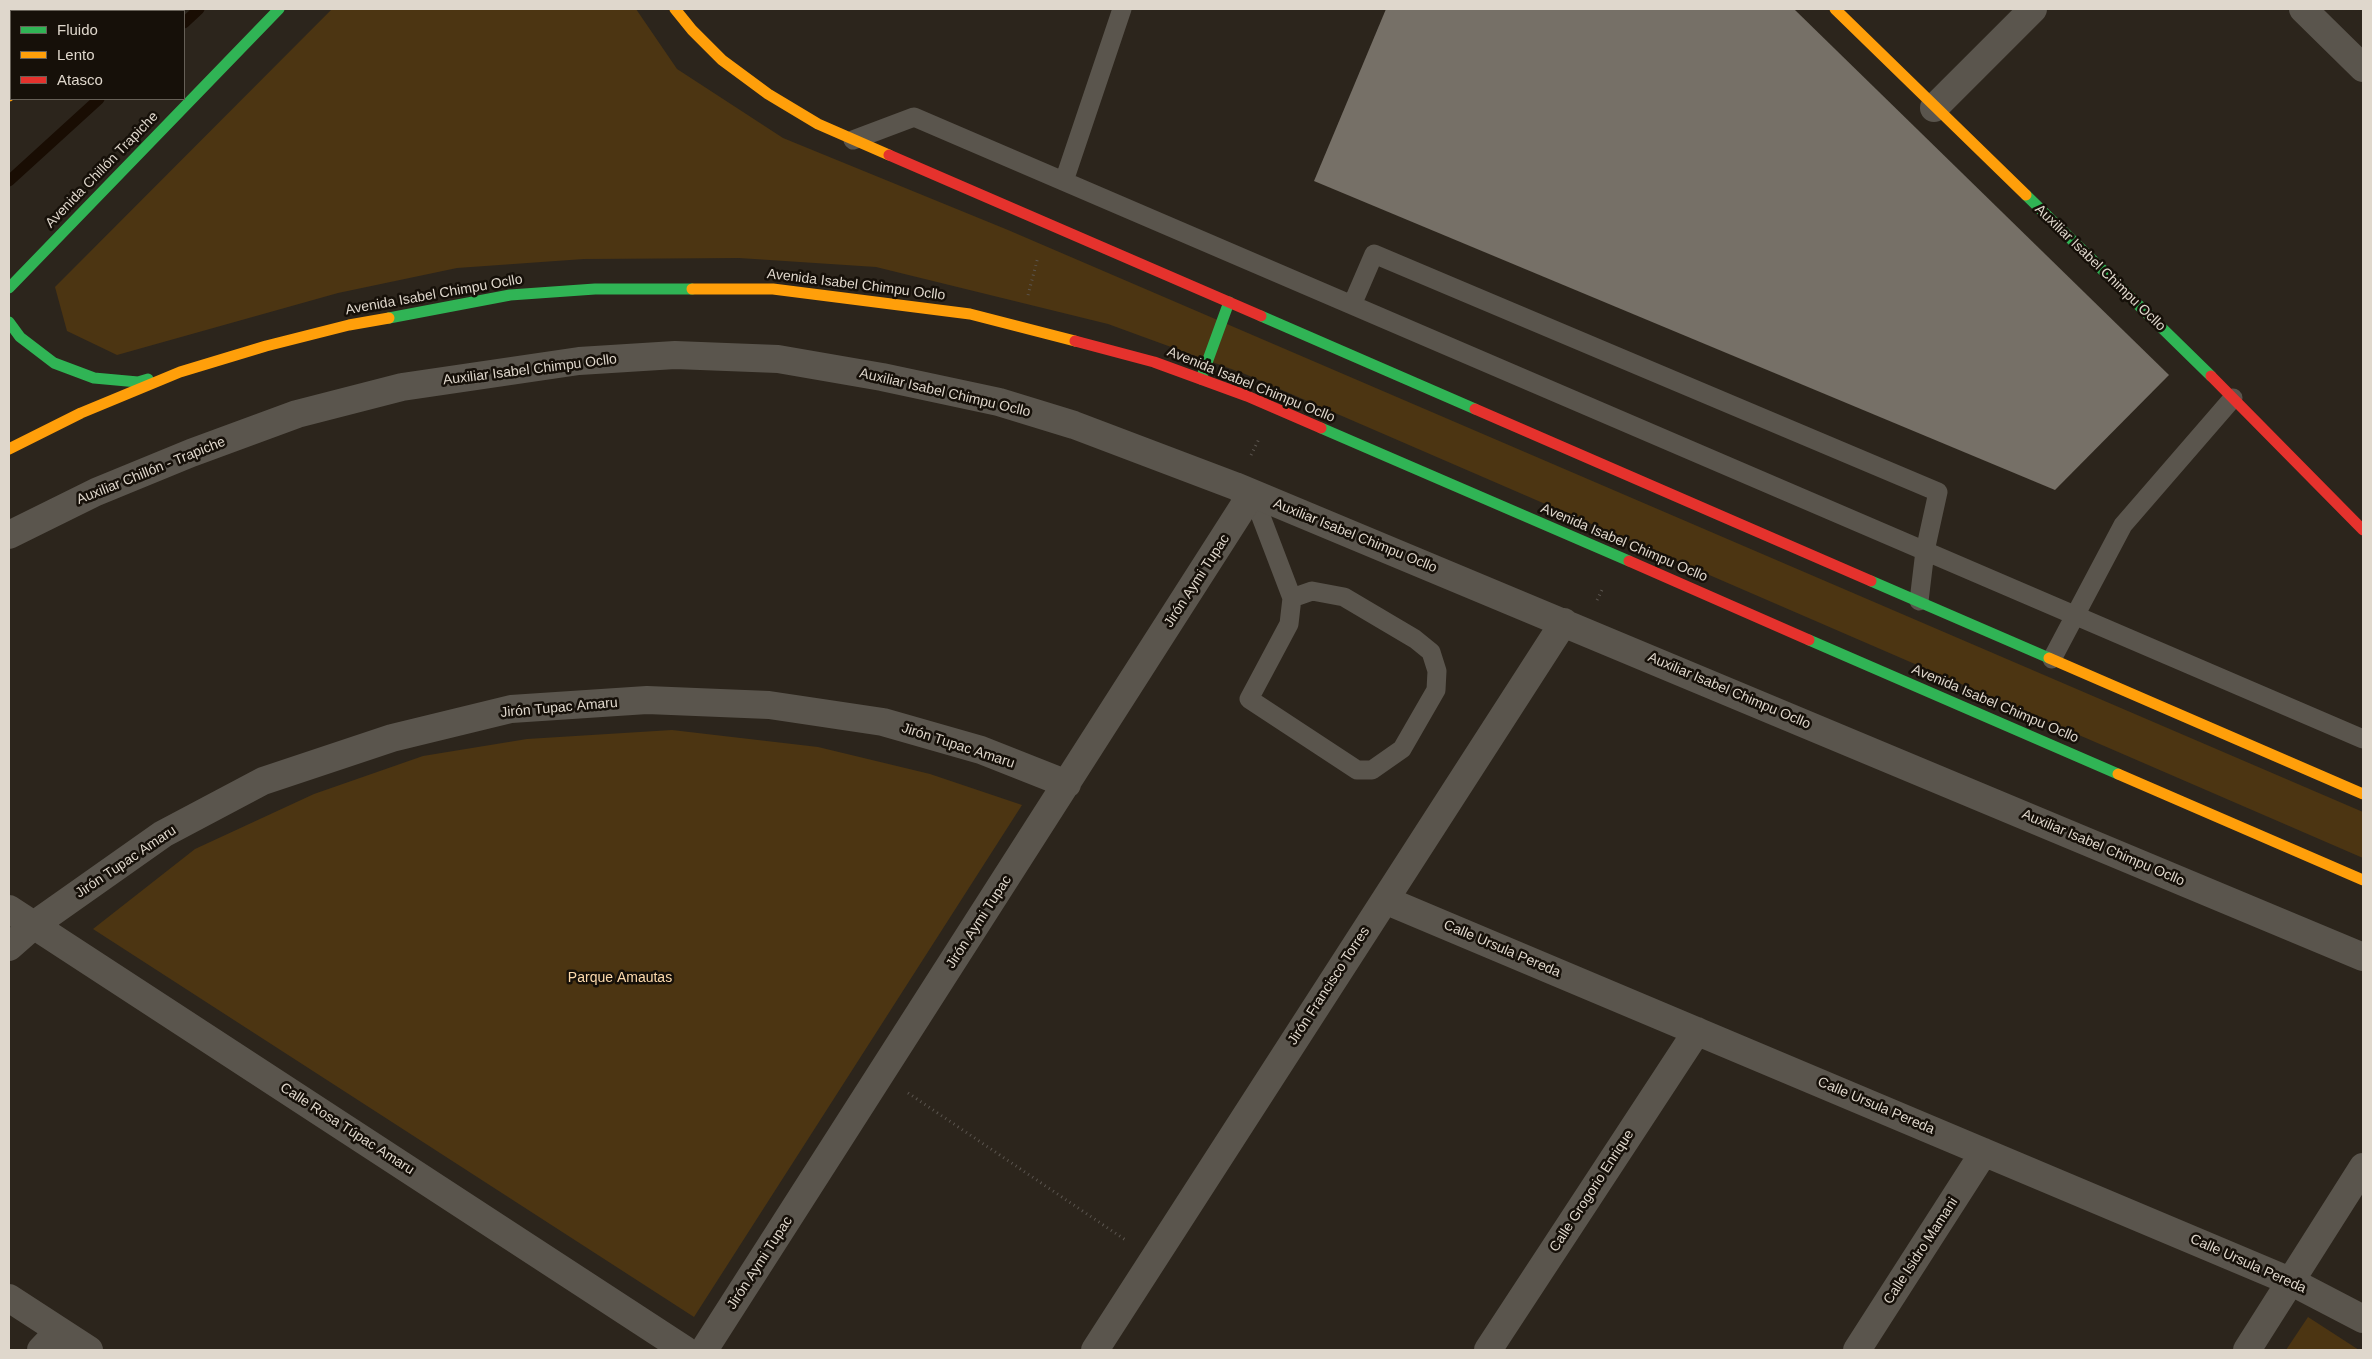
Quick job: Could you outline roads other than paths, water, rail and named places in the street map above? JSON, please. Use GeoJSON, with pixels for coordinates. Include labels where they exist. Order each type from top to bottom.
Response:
{"type":"FeatureCollection","features":[{"type":"Feature","properties":{"kind":"main road","name":"Avenida Chillón Trapiche"},"geometry":{"type":"LineString","coordinates":[[9,288],[279,9]]}},
{"type":"Feature","properties":{"kind":"main road"},"geometry":{"type":"LineString","coordinates":[[676,9],[692,30],[722,60],[753,83],[818,124],[2363,794]]}},
{"type":"Feature","properties":{"kind":"main road","name":"Auxiliar Isabel Chimpu Ocllo"},"geometry":{"type":"LineString","coordinates":[[1835,9],[1934,108],[2233,398],[2363,530]]}},
{"type":"Feature","properties":{"kind":"main road","name":"Avenida Isabel Chimpu Ocllo"},"geometry":{"type":"LineString","coordinates":[[9,449],[81,413],[180,372],[266,346],[349,325],[420,310],[510,295],[595,289],[773,289],[970,314],[1154,362],[1247,396],[2363,880]]}},
{"type":"Feature","properties":{"kind":"main road"},"geometry":{"type":"LineString","coordinates":[[1201,379],[1229,302]]}},
{"type":"Feature","properties":{"kind":"main road"},"geometry":{"type":"LineString","coordinates":[[9,322],[20,337],[54,363],[94,378],[138,382],[180,372]]}},
{"type":"Feature","properties":{"kind":"street"},"geometry":{"type":"LineString","coordinates":[[1934,108],[2033,9]]}},
{"type":"Feature","properties":{"kind":"street"},"geometry":{"type":"LineString","coordinates":[[2303,9],[2363,68]]}},
{"type":"Feature","properties":{"kind":"street","name":"Auxiliar Isabel Chimpu Ocllo"},"geometry":{"type":"LineString","coordinates":[[297,414],[402,387],[579,360],[675,355],[778,359],[882,377],[999,402],[1074,425],[1252,494],[1564,622],[2363,957]]}},
{"type":"Feature","properties":{"kind":"street","name":"Auxiliar Chillón - Trapiche"},"geometry":{"type":"LineString","coordinates":[[9,535],[96,492],[297,414]]}},
{"type":"Feature","properties":{"kind":"street","name":"Jirón Aymi Tupac"},"geometry":{"type":"LineString","coordinates":[[704,1350],[1252,494]]}},
{"type":"Feature","properties":{"kind":"street","name":"Jirón Francisco Torres"},"geometry":{"type":"LineString","coordinates":[[1095,1350],[1564,622]]}},
{"type":"Feature","properties":{"kind":"street","name":"Jirón Tupac Amaru"},"geometry":{"type":"LineString","coordinates":[[9,947],[34,925],[163,834],[263,781],[392,738],[511,709],[647,700],[769,705],[883,722],[981,750],[1068,784]]}},
{"type":"Feature","properties":{"kind":"street","name":"Calle Ursula Pereda"},"geometry":{"type":"LineString","coordinates":[[1385,900],[2292,1282],[2363,1319]]}},
{"type":"Feature","properties":{"kind":"street","name":"Calle Rosa Túpac Amaru"},"geometry":{"type":"LineString","coordinates":[[9,909],[684,1350]]}},
{"type":"Feature","properties":{"kind":"street","name":"Calle Grogorio Enrique"},"geometry":{"type":"LineString","coordinates":[[1488,1350],[1697,1031]]}},
{"type":"Feature","properties":{"kind":"street","name":"Calle Isidro Mamani"},"geometry":{"type":"LineString","coordinates":[[1857,1350],[1984,1152]]}},
{"type":"Feature","properties":{"kind":"street"},"geometry":{"type":"LineString","coordinates":[[2248,1350],[2363,1167]]}},
{"type":"Feature","properties":{"kind":"street"},"geometry":{"type":"LineString","coordinates":[[9,1298],[90,1350]]}},
{"type":"Feature","properties":{"kind":"street"},"geometry":{"type":"LineString","coordinates":[[41,1350],[59,1331]]}},
{"type":"Feature","properties":{"kind":"lane"},"geometry":{"type":"LineString","coordinates":[[1064,181],[1122,9]]}},
{"type":"Feature","properties":{"kind":"lane"},"geometry":{"type":"LineString","coordinates":[[853,140],[914,117],[2363,739]]}},
{"type":"Feature","properties":{"kind":"lane"},"geometry":{"type":"LineString","coordinates":[[1352,305],[1374,254],[1938,492],[1925,551],[1919,601]]}},
{"type":"Feature","properties":{"kind":"lane"},"geometry":{"type":"LineString","coordinates":[[2052,659],[2123,525],[2233,398]]}},
{"type":"Feature","properties":{"kind":"lane"},"geometry":{"type":"LineString","coordinates":[[1252,494],[1292,598],[1289,624],[1249,700],[1357,770],[1372,770],[1402,749],[1436,690],[1437,671],[1431,652],[1415,639],[1344,597],[1312,591],[1292,598]]}},
{"type":"Feature","properties":{"kind":"waterway"},"geometry":{"type":"LineString","coordinates":[[185,22],[199,9]]}},
{"type":"Feature","properties":{"kind":"waterway"},"geometry":{"type":"LineString","coordinates":[[9,181],[98,100]]}},
{"type":"Feature","properties":{"kind":"park label","name":"Parque Amautas"},"geometry":{"type":"Point","coordinates":[620,978]}}]}
